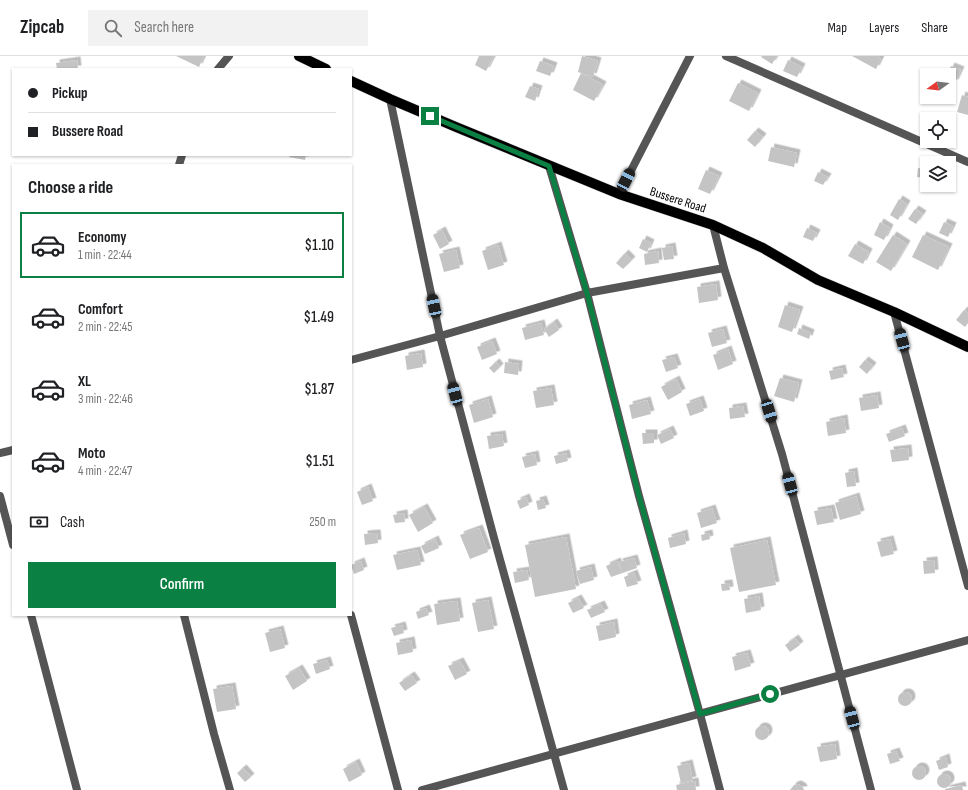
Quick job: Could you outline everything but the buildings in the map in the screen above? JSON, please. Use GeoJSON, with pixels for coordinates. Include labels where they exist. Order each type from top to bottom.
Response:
{"type":"FeatureCollection","features":[{"type":"Feature","properties":{"kind":"main road"},"geometry":{"type":"LineString","coordinates":[[299,56],[324,68]]}},
{"type":"Feature","properties":{"kind":"main road","name":"Bussere Road"},"geometry":{"type":"LineString","coordinates":[[352,81],[390,99],[619,194],[713,225],[764,248],[818,280],[894,312],[968,347]]}},
{"type":"Feature","properties":{"kind":"street"},"geometry":{"type":"LineString","coordinates":[[219,68],[229,56]]}},
{"type":"Feature","properties":{"kind":"street"},"geometry":{"type":"LineString","coordinates":[[619,194],[690,56]]}},
{"type":"Feature","properties":{"kind":"street"},"geometry":{"type":"LineString","coordinates":[[726,56],[968,162]]}},
{"type":"Feature","properties":{"kind":"street"},"geometry":{"type":"LineString","coordinates":[[390,99],[440,336],[564,790]]}},
{"type":"Feature","properties":{"kind":"street"},"geometry":{"type":"LineString","coordinates":[[549,166],[587,293],[639,496],[720,790]]}},
{"type":"Feature","properties":{"kind":"street"},"geometry":{"type":"LineString","coordinates":[[713,225],[724,268],[782,454],[871,790]]}},
{"type":"Feature","properties":{"kind":"street"},"geometry":{"type":"LineString","coordinates":[[352,360],[440,336],[587,293],[724,268]]}},
{"type":"Feature","properties":{"kind":"street"},"geometry":{"type":"LineString","coordinates":[[894,312],[968,586]]}},
{"type":"Feature","properties":{"kind":"street"},"geometry":{"type":"LineString","coordinates":[[0,453],[12,450]]}},
{"type":"Feature","properties":{"kind":"street"},"geometry":{"type":"LineString","coordinates":[[0,496],[12,541]]}},
{"type":"Feature","properties":{"kind":"street"},"geometry":{"type":"LineString","coordinates":[[31,616],[77,790]]}},
{"type":"Feature","properties":{"kind":"street"},"geometry":{"type":"LineString","coordinates":[[184,616],[214,734],[230,790]]}},
{"type":"Feature","properties":{"kind":"street"},"geometry":{"type":"LineString","coordinates":[[351,616],[398,790]]}},
{"type":"Feature","properties":{"kind":"street"},"geometry":{"type":"LineString","coordinates":[[422,790],[968,640]]}},
{"type":"Feature","properties":{"kind":"route"},"geometry":{"type":"LineString","coordinates":[[430,116],[549,166],[587,293],[639,496],[700,714],[770,694]]}}]}
